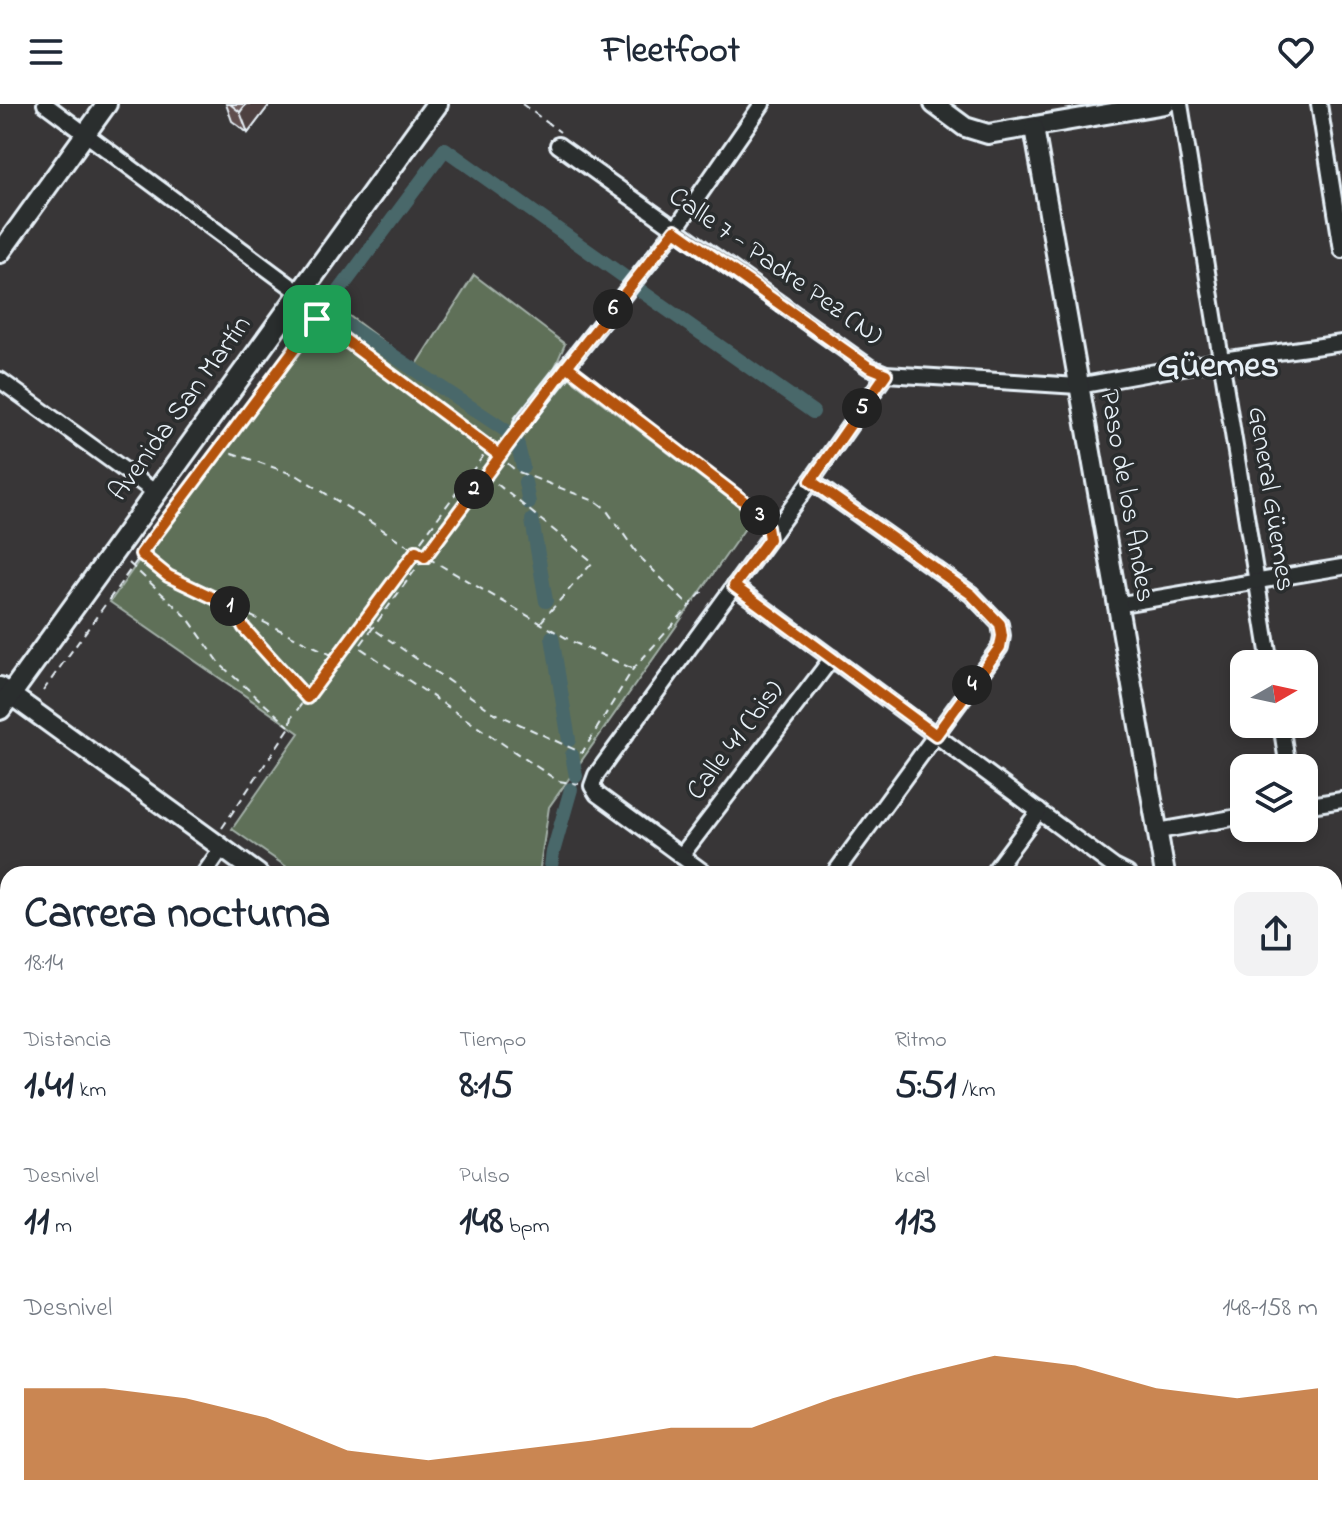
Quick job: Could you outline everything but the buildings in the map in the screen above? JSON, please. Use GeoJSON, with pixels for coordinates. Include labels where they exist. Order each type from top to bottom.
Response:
{"type":"FeatureCollection","features":[{"type":"Feature","properties":{"kind":"main road","name":"Avenida San Martín"},"geometry":{"type":"LineString","coordinates":[[3,697],[115,550],[437,104]]}},
{"type":"Feature","properties":{"kind":"street"},"geometry":{"type":"LineString","coordinates":[[45,104],[300,293]]}},
{"type":"Feature","properties":{"kind":"street"},"geometry":{"type":"LineString","coordinates":[[0,253],[107,104]]}},
{"type":"Feature","properties":{"kind":"street"},"geometry":{"type":"LineString","coordinates":[[522,423],[675,230],[762,104]]}},
{"type":"Feature","properties":{"kind":"street"},"geometry":{"type":"LineString","coordinates":[[934,104],[975,132],[996,134],[1165,104]]}},
{"type":"Feature","properties":{"kind":"street","name":"General Güemes"},"geometry":{"type":"LineString","coordinates":[[1180,104],[1267,650]]}},
{"type":"Feature","properties":{"kind":"street"},"geometry":{"type":"LineString","coordinates":[[1319,104],[1342,250]]}},
{"type":"Feature","properties":{"kind":"street","name":"Paso de los Andes"},"geometry":{"type":"LineString","coordinates":[[1034,128],[1164,866]]}},
{"type":"Feature","properties":{"kind":"street","name":"Calle 7 - Padre Pez (N)"},"geometry":{"type":"LineString","coordinates":[[558,145],[869,367],[886,374],[1078,386],[1222,360],[1342,343]]}},
{"type":"Feature","properties":{"kind":"street"},"geometry":{"type":"LineString","coordinates":[[695,866],[597,794],[592,786],[596,775],[886,374]]}},
{"type":"Feature","properties":{"kind":"street"},"geometry":{"type":"LineString","coordinates":[[0,380],[156,493]]}},
{"type":"Feature","properties":{"kind":"street"},"geometry":{"type":"LineString","coordinates":[[811,481],[971,594],[997,618],[1002,636],[1000,647],[840,866]]}},
{"type":"Feature","properties":{"kind":"street"},"geometry":{"type":"LineString","coordinates":[[1116,605],[1342,567]]}},
{"type":"Feature","properties":{"kind":"street"},"geometry":{"type":"LineString","coordinates":[[734,586],[1113,866]]}},
{"type":"Feature","properties":{"kind":"street","name":"Calle 41 (bis)"},"geometry":{"type":"LineString","coordinates":[[681,856],[832,658]]}},
{"type":"Feature","properties":{"kind":"street"},"geometry":{"type":"LineString","coordinates":[[3,697],[247,866]]}},
{"type":"Feature","properties":{"kind":"street"},"geometry":{"type":"LineString","coordinates":[[1318,804],[1342,800]]}},
{"type":"Feature","properties":{"kind":"street"},"geometry":{"type":"LineString","coordinates":[[998,866],[1039,811]]}},
{"type":"Feature","properties":{"kind":"street"},"geometry":{"type":"LineString","coordinates":[[1158,831],[1230,818]]}},
{"type":"Feature","properties":{"kind":"street"},"geometry":{"type":"LineString","coordinates":[[208,866],[218,845]]}},
{"type":"Feature","properties":{"kind":"path"},"geometry":{"type":"LineString","coordinates":[[522,104],[561,130],[558,145]]}},
{"type":"Feature","properties":{"kind":"path"},"geometry":{"type":"LineString","coordinates":[[300,293],[317,319],[490,447],[516,471],[597,502],[605,508],[639,556],[690,607]]}},
{"type":"Feature","properties":{"kind":"path"},"geometry":{"type":"LineString","coordinates":[[43,691],[218,448],[317,319]]}},
{"type":"Feature","properties":{"kind":"path"},"geometry":{"type":"LineString","coordinates":[[567,366],[742,497],[758,512],[767,527],[769,539]]}},
{"type":"Feature","properties":{"kind":"path"},"geometry":{"type":"LineString","coordinates":[[522,423],[359,647],[558,781],[592,786]]}},
{"type":"Feature","properties":{"kind":"path"},"geometry":{"type":"LineString","coordinates":[[218,845],[290,727],[292,717],[490,447]]}},
{"type":"Feature","properties":{"kind":"path"},"geometry":{"type":"LineString","coordinates":[[218,448],[298,476],[425,557],[573,642],[633,669]]}},
{"type":"Feature","properties":{"kind":"path"},"geometry":{"type":"LineString","coordinates":[[485,475],[593,562],[540,623]]}},
{"type":"Feature","properties":{"kind":"path"},"geometry":{"type":"LineString","coordinates":[[115,550],[187,617],[221,665],[290,727]]}},
{"type":"Feature","properties":{"kind":"path"},"geometry":{"type":"LineString","coordinates":[[141,554],[168,576],[338,657]]}},
{"type":"Feature","properties":{"kind":"path"},"geometry":{"type":"LineString","coordinates":[[364,622],[493,712],[582,753],[633,669],[703,591]]}},
{"type":"Feature","properties":{"kind":"path"},"geometry":{"type":"LineString","coordinates":[[233,607],[244,628],[307,698]]}},
{"type":"Feature","properties":{"kind":"green space"},"geometry":{"type":"Polygon","coordinates":[[[474,275],[565,344],[555,367],[753,517],[549,807],[540,866],[285,866],[232,829],[299,733],[110,602],[324,297],[416,366],[474,275]]]}},
{"type":"Feature","properties":{"kind":"waterway"},"geometry":{"type":"LineString","coordinates":[[508,432],[325,310],[445,149],[626,278]]}},
{"type":"Feature","properties":{"kind":"waterway"},"geometry":{"type":"LineString","coordinates":[[641,291],[813,412]]}},
{"type":"Feature","properties":{"kind":"waterway"},"geometry":{"type":"LineString","coordinates":[[517,442],[523,467]]}},
{"type":"Feature","properties":{"kind":"waterway"},"geometry":{"type":"LineString","coordinates":[[525,482],[529,503]]}},
{"type":"Feature","properties":{"kind":"waterway"},"geometry":{"type":"LineString","coordinates":[[532,520],[546,601]]}},
{"type":"Feature","properties":{"kind":"waterway"},"geometry":{"type":"LineString","coordinates":[[552,637],[569,740]]}},
{"type":"Feature","properties":{"kind":"waterway"},"geometry":{"type":"LineString","coordinates":[[572,755],[576,776]]}},
{"type":"Feature","properties":{"kind":"waterway"},"geometry":{"type":"LineString","coordinates":[[551,866],[571,789]]}},
{"type":"Feature","properties":{"kind":"district","name":"Güemes"},"geometry":{"type":"Point","coordinates":[1218,367]}},
{"type":"Feature","properties":{"kind":"route"},"geometry":{"type":"LineString","coordinates":[[317,319],[141,554],[168,576],[233,607],[244,628],[307,698],[416,551],[425,557],[567,366],[758,512],[767,527],[769,539],[734,586],[936,735],[1000,647],[1002,636],[997,618],[971,594],[811,481],[886,374],[869,367],[675,230],[567,366],[522,423],[499,455],[317,319]]}}]}
